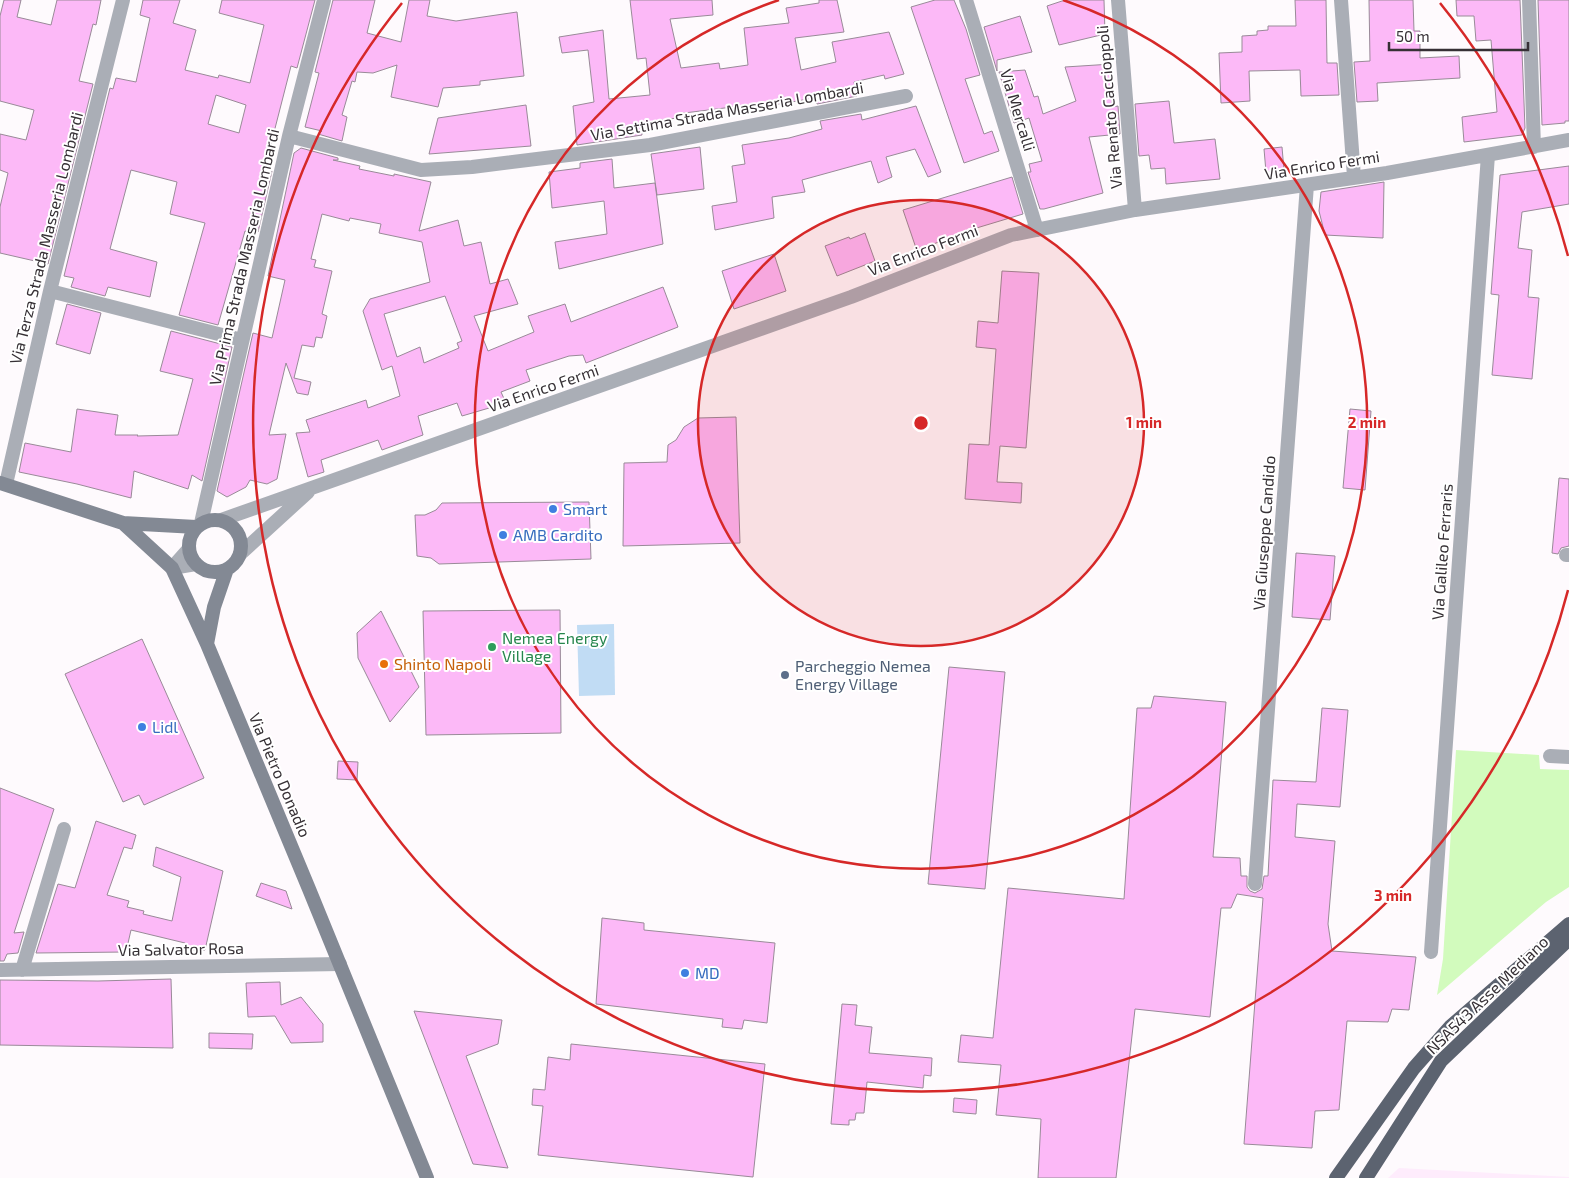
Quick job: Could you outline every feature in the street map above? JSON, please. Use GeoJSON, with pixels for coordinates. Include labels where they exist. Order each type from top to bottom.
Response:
{"type":"FeatureCollection","features":[{"type":"Feature","properties":{"kind":"highway","name":"NSA543 Asse Mediano"},"geometry":{"type":"LineString","coordinates":[[1336,1178],[1414,1068],[1450,1026],[1569,924]]}},
{"type":"Feature","properties":{"kind":"highway","name":"NSA543 Asse Mediano"},"geometry":{"type":"LineString","coordinates":[[1366,1178],[1441,1061],[1569,939]]}},
{"type":"Feature","properties":{"kind":"main road","name":"Via Pietro Donadio"},"geometry":{"type":"LineString","coordinates":[[3,484],[123,524],[172,568],[207,644],[427,1178]]}},
{"type":"Feature","properties":{"kind":"main road"},"geometry":{"type":"LineString","coordinates":[[123,524],[198,525],[215,519],[222,520],[238,533],[241,547],[240,554],[233,565],[220,572],[207,571],[196,564],[188,550],[189,538],[198,525]]}},
{"type":"Feature","properties":{"kind":"main road"},"geometry":{"type":"LineString","coordinates":[[207,644],[214,607],[227,569]]}},
{"type":"Feature","properties":{"kind":"street","name":"Via Terza Strada Masseria Lombardi"},"geometry":{"type":"LineString","coordinates":[[3,484],[123,0]]}},
{"type":"Feature","properties":{"kind":"street","name":"Via Prima Strada Masseria Lombardi"},"geometry":{"type":"LineString","coordinates":[[198,525],[289,136],[324,0]]}},
{"type":"Feature","properties":{"kind":"street","name":"Via Mercalli"},"geometry":{"type":"LineString","coordinates":[[966,0],[1036,230]]}},
{"type":"Feature","properties":{"kind":"street","name":"Via Renato Caccioppoli"},"geometry":{"type":"LineString","coordinates":[[1118,0],[1135,210]]}},
{"type":"Feature","properties":{"kind":"street"},"geometry":{"type":"LineString","coordinates":[[1341,0],[1354,178]]}},
{"type":"Feature","properties":{"kind":"street"},"geometry":{"type":"LineString","coordinates":[[1529,0],[1534,146]]}},
{"type":"Feature","properties":{"kind":"street","name":"Via Settima Strada Masseria Lombardi"},"geometry":{"type":"LineString","coordinates":[[289,136],[421,170],[472,167],[650,145],[906,96]]}},
{"type":"Feature","properties":{"kind":"street","name":"Via Enrico Fermi"},"geometry":{"type":"LineString","coordinates":[[222,520],[851,297],[1011,235],[1135,210],[1354,178],[1569,140]]}},
{"type":"Feature","properties":{"kind":"street","name":"Via Galileo Ferraris"},"geometry":{"type":"LineString","coordinates":[[1430,952],[1488,155]]}},
{"type":"Feature","properties":{"kind":"street","name":"Via Giuseppe Candido"},"geometry":{"type":"LineString","coordinates":[[1255,884],[1307,185]]}},
{"type":"Feature","properties":{"kind":"street"},"geometry":{"type":"LineString","coordinates":[[50,291],[242,340]]}},
{"type":"Feature","properties":{"kind":"street","name":"Via Enrico Fermi"},"geometry":{"type":"LineString","coordinates":[[240,554],[314,486]]}},
{"type":"Feature","properties":{"kind":"street"},"geometry":{"type":"LineString","coordinates":[[172,568],[188,550]]}},
{"type":"Feature","properties":{"kind":"street"},"geometry":{"type":"LineString","coordinates":[[172,568],[196,564]]}},
{"type":"Feature","properties":{"kind":"street"},"geometry":{"type":"LineString","coordinates":[[1550,756],[1569,757]]}},
{"type":"Feature","properties":{"kind":"street"},"geometry":{"type":"LineString","coordinates":[[22,970],[64,829]]}},
{"type":"Feature","properties":{"kind":"street","name":"Via Salvator Rosa"},"geometry":{"type":"LineString","coordinates":[[0,970],[340,964]]}},
{"type":"Feature","properties":{"kind":"shaded area"},"geometry":{"type":"Polygon","coordinates":[[[1399,1168],[1569,1177],[1569,1178],[1388,1178],[1399,1168]]]}},
{"type":"Feature","properties":{"kind":"green space"},"geometry":{"type":"Polygon","coordinates":[[[1456,750],[1539,755],[1540,769],[1569,770],[1569,887],[1546,902],[1437,995],[1443,959],[1456,750]]]}},
{"type":"Feature","properties":{"kind":"water"},"geometry":{"type":"Polygon","coordinates":[[[614,624],[615,695],[579,696],[577,625],[614,624]]]}},
{"type":"Feature","properties":{"kind":"building"},"geometry":{"type":"Polygon","coordinates":[[[4,0],[21,0],[17,17],[51,25],[57,0],[101,0],[96,25],[93,24],[79,81],[93,84],[48,264],[0,253],[0,207],[8,173],[0,170],[0,134],[26,140],[34,110],[0,101],[0,16],[4,0]]]}},
{"type":"Feature","properties":{"kind":"building"},"geometry":{"type":"Polygon","coordinates":[[[143,0],[180,0],[173,23],[196,30],[185,70],[218,78],[219,75],[250,83],[264,25],[219,13],[222,0],[315,0],[297,68],[291,66],[262,179],[272,171],[258,232],[245,231],[218,325],[179,315],[205,223],[170,214],[177,182],[131,170],[110,249],[157,262],[150,297],[108,287],[105,296],[71,287],[74,278],[64,276],[110,88],[113,89],[116,78],[136,82],[150,18],[140,15],[143,0]],[[216,95],[208,124],[239,133],[246,105],[216,95]]]}},
{"type":"Feature","properties":{"kind":"building"},"geometry":{"type":"Polygon","coordinates":[[[333,0],[375,0],[367,33],[401,42],[409,0],[430,0],[427,16],[456,21],[517,12],[524,76],[480,81],[480,85],[443,88],[438,107],[391,97],[397,65],[373,73],[357,72],[355,82],[352,81],[342,115],[347,117],[342,141],[318,134],[322,131],[305,127],[319,73],[315,72],[333,0]]]}},
{"type":"Feature","properties":{"kind":"building"},"geometry":{"type":"Polygon","coordinates":[[[630,0],[712,0],[713,15],[670,19],[681,68],[719,63],[720,69],[748,65],[744,28],[789,23],[786,8],[819,3],[819,0],[837,0],[844,32],[795,38],[801,70],[836,62],[832,42],[889,32],[904,74],[885,79],[884,75],[854,82],[857,96],[817,104],[815,98],[773,105],[773,102],[676,114],[677,118],[641,123],[642,135],[577,145],[573,106],[594,102],[588,50],[562,53],[559,37],[603,30],[609,99],[650,95],[646,58],[637,59],[630,0]]]}},
{"type":"Feature","properties":{"kind":"building"},"geometry":{"type":"Polygon","coordinates":[[[935,0],[954,0],[966,29],[980,75],[965,79],[984,134],[992,131],[999,151],[964,163],[911,7],[935,0]]]}},
{"type":"Feature","properties":{"kind":"building"},"geometry":{"type":"Polygon","coordinates":[[[1065,0],[1104,0],[1105,34],[1059,45],[1047,6],[1065,0]]]}},
{"type":"Feature","properties":{"kind":"building"},"geometry":{"type":"Polygon","coordinates":[[[1295,0],[1326,0],[1327,63],[1337,63],[1339,95],[1301,96],[1300,70],[1249,71],[1250,101],[1221,103],[1219,53],[1242,52],[1242,36],[1257,35],[1257,31],[1268,30],[1268,26],[1296,26],[1295,0]]]}},
{"type":"Feature","properties":{"kind":"building"},"geometry":{"type":"Polygon","coordinates":[[[1369,0],[1413,0],[1414,31],[1420,31],[1420,58],[1459,56],[1460,78],[1377,83],[1378,101],[1357,102],[1354,62],[1370,61],[1369,0]]]}},
{"type":"Feature","properties":{"kind":"building"},"geometry":{"type":"Polygon","coordinates":[[[1456,0],[1520,0],[1525,128],[1522,135],[1464,142],[1462,117],[1497,112],[1491,40],[1476,41],[1474,16],[1457,16],[1456,0]]]}},
{"type":"Feature","properties":{"kind":"building"},"geometry":{"type":"Polygon","coordinates":[[[1538,0],[1569,0],[1569,121],[1565,121],[1565,123],[1542,125],[1538,0]]]}},
{"type":"Feature","properties":{"kind":"building"},"geometry":{"type":"Polygon","coordinates":[[[1020,16],[1032,52],[997,60],[997,71],[984,27],[1020,16]]]}},
{"type":"Feature","properties":{"kind":"building"},"geometry":{"type":"Polygon","coordinates":[[[1112,64],[1112,107],[1118,106],[1120,134],[1089,137],[1103,193],[1040,209],[1028,172],[1031,172],[1029,164],[1042,161],[1029,118],[1014,123],[999,72],[1025,70],[1034,97],[1038,96],[1043,114],[1076,101],[1065,67],[1112,64]]]}},
{"type":"Feature","properties":{"kind":"building"},"geometry":{"type":"Polygon","coordinates":[[[1169,101],[1174,143],[1215,139],[1220,179],[1166,184],[1165,168],[1151,169],[1149,155],[1139,156],[1135,104],[1169,101]]]}},
{"type":"Feature","properties":{"kind":"building"},"geometry":{"type":"Polygon","coordinates":[[[526,105],[531,146],[429,154],[438,118],[526,105]]]}},
{"type":"Feature","properties":{"kind":"building"},"geometry":{"type":"Polygon","coordinates":[[[916,106],[941,172],[928,177],[915,149],[886,157],[892,177],[878,183],[871,161],[802,180],[805,192],[772,197],[774,218],[715,230],[712,206],[737,202],[732,166],[745,164],[742,145],[789,138],[822,129],[820,121],[861,114],[862,120],[916,106]]]}},
{"type":"Feature","properties":{"kind":"building"},"geometry":{"type":"Polygon","coordinates":[[[700,147],[704,189],[657,195],[651,154],[700,147]]]}},
{"type":"Feature","properties":{"kind":"building"},"geometry":{"type":"Polygon","coordinates":[[[1282,147],[1284,170],[1266,172],[1264,149],[1282,147]]]}},
{"type":"Feature","properties":{"kind":"building"},"geometry":{"type":"Polygon","coordinates":[[[301,148],[338,158],[338,160],[333,160],[360,166],[359,169],[431,182],[419,231],[458,220],[464,246],[481,242],[490,284],[508,279],[518,304],[474,316],[488,351],[534,332],[528,316],[565,304],[571,322],[663,287],[678,327],[586,363],[583,355],[569,356],[526,370],[530,381],[501,392],[506,403],[462,416],[457,403],[418,416],[423,435],[382,450],[378,440],[321,460],[324,472],[308,477],[296,433],[310,432],[306,420],[366,400],[368,408],[400,396],[392,366],[382,370],[363,311],[370,299],[430,282],[422,242],[379,233],[381,224],[350,218],[349,221],[322,214],[311,259],[316,260],[314,267],[332,271],[322,314],[327,316],[322,338],[316,337],[314,347],[302,345],[294,378],[311,382],[308,395],[297,393],[286,363],[269,435],[286,434],[277,479],[267,484],[250,480],[246,487],[227,497],[217,491],[253,333],[272,338],[285,280],[268,276],[294,153],[301,148]],[[445,296],[384,314],[397,357],[420,347],[424,363],[459,348],[457,343],[462,341],[445,296]]]}},
{"type":"Feature","properties":{"kind":"building"},"geometry":{"type":"Polygon","coordinates":[[[612,159],[614,188],[655,183],[663,244],[559,269],[555,242],[607,234],[604,201],[552,208],[549,172],[580,168],[580,163],[612,159]]]}},
{"type":"Feature","properties":{"kind":"building"},"geometry":{"type":"Polygon","coordinates":[[[1569,166],[1569,204],[1522,212],[1518,248],[1532,250],[1528,297],[1539,298],[1532,379],[1492,375],[1499,295],[1491,294],[1500,175],[1569,166]]]}},
{"type":"Feature","properties":{"kind":"building"},"geometry":{"type":"Polygon","coordinates":[[[1012,177],[1023,214],[960,233],[917,251],[903,210],[1012,177]]]}},
{"type":"Feature","properties":{"kind":"building"},"geometry":{"type":"Polygon","coordinates":[[[1384,182],[1383,238],[1325,235],[1319,211],[1321,192],[1384,182]]]}},
{"type":"Feature","properties":{"kind":"building"},"geometry":{"type":"Polygon","coordinates":[[[865,233],[875,261],[837,276],[825,246],[865,233]]]}},
{"type":"Feature","properties":{"kind":"building"},"geometry":{"type":"Polygon","coordinates":[[[774,254],[786,291],[734,309],[722,271],[774,254]]]}},
{"type":"Feature","properties":{"kind":"building"},"geometry":{"type":"Polygon","coordinates":[[[1002,271],[1039,273],[1026,448],[1000,446],[997,482],[1022,483],[1021,503],[965,499],[969,444],[989,445],[996,349],[976,347],[978,321],[998,323],[1002,271]]]}},
{"type":"Feature","properties":{"kind":"building"},"geometry":{"type":"Polygon","coordinates":[[[67,304],[101,313],[90,354],[56,344],[67,304]]]}},
{"type":"Feature","properties":{"kind":"building"},"geometry":{"type":"Polygon","coordinates":[[[171,331],[232,347],[202,481],[192,475],[188,489],[134,471],[131,498],[19,472],[25,443],[71,452],[77,409],[118,415],[115,435],[178,435],[193,379],[160,371],[171,331]]]}},
{"type":"Feature","properties":{"kind":"building"},"geometry":{"type":"Polygon","coordinates":[[[1350,409],[1371,411],[1365,490],[1343,488],[1350,409]]]}},
{"type":"Feature","properties":{"kind":"building"},"geometry":{"type":"Polygon","coordinates":[[[736,417],[740,543],[623,546],[624,463],[667,462],[668,445],[676,440],[684,427],[698,418],[736,417]]]}},
{"type":"Feature","properties":{"kind":"building"},"geometry":{"type":"Polygon","coordinates":[[[1559,478],[1569,479],[1569,546],[1561,548],[1558,554],[1552,553],[1559,478]]]}},
{"type":"Feature","properties":{"kind":"building","name":"AMB Cardito"},"geometry":{"type":"Polygon","coordinates":[[[589,502],[591,559],[439,564],[431,558],[417,556],[415,515],[425,515],[436,510],[442,503],[589,502]]]}},
{"type":"Feature","properties":{"kind":"building"},"geometry":{"type":"Polygon","coordinates":[[[1296,553],[1335,556],[1330,620],[1292,617],[1296,553]]]}},
{"type":"Feature","properties":{"kind":"building","name":"Nemea Energy Village"},"geometry":{"type":"Polygon","coordinates":[[[560,610],[561,733],[426,735],[423,611],[560,610]]]}},
{"type":"Feature","properties":{"kind":"building","name":"Shinto Napoli"},"geometry":{"type":"Polygon","coordinates":[[[381,611],[419,687],[390,722],[358,658],[357,633],[381,611]]]}},
{"type":"Feature","properties":{"kind":"building"},"geometry":{"type":"Polygon","coordinates":[[[142,639],[204,778],[144,805],[139,795],[123,802],[65,674],[142,639]]]}},
{"type":"Feature","properties":{"kind":"building"},"geometry":{"type":"Polygon","coordinates":[[[949,667],[1005,672],[985,889],[928,884],[949,667]]]}},
{"type":"Feature","properties":{"kind":"building"},"geometry":{"type":"Polygon","coordinates":[[[1154,696],[1226,702],[1213,857],[1240,858],[1241,876],[1247,876],[1247,887],[1255,893],[1262,889],[1264,876],[1268,876],[1273,780],[1316,782],[1322,708],[1348,710],[1340,807],[1297,804],[1295,837],[1335,841],[1328,924],[1332,951],[1416,957],[1409,1010],[1392,1009],[1388,1022],[1347,1021],[1339,1110],[1315,1111],[1312,1148],[1244,1144],[1263,898],[1237,894],[1231,908],[1221,908],[1210,1017],[1135,1009],[1116,1178],[1038,1178],[1041,1119],[996,1115],[1001,1065],[958,1062],[961,1035],[993,1038],[1008,888],[1124,899],[1137,708],[1151,708],[1154,696]]]}},
{"type":"Feature","properties":{"kind":"building"},"geometry":{"type":"Polygon","coordinates":[[[338,761],[358,762],[357,780],[337,779],[338,761]]]}},
{"type":"Feature","properties":{"kind":"building"},"geometry":{"type":"Polygon","coordinates":[[[0,788],[54,809],[14,933],[24,932],[18,953],[7,954],[4,961],[0,961],[0,788]]]}},
{"type":"Feature","properties":{"kind":"building"},"geometry":{"type":"Polygon","coordinates":[[[96,821],[136,835],[132,849],[124,847],[107,895],[129,901],[127,907],[144,911],[143,914],[172,921],[181,877],[153,866],[156,847],[223,871],[205,950],[189,950],[185,943],[131,930],[126,952],[36,953],[58,884],[75,888],[96,821]]]}},
{"type":"Feature","properties":{"kind":"building"},"geometry":{"type":"Polygon","coordinates":[[[261,883],[286,891],[292,909],[256,896],[261,883]]]}},
{"type":"Feature","properties":{"kind":"building","name":"MD"},"geometry":{"type":"Polygon","coordinates":[[[602,918],[644,923],[644,930],[775,943],[767,1023],[744,1020],[742,1029],[722,1027],[723,1019],[596,1004],[602,918]]]}},
{"type":"Feature","properties":{"kind":"building"},"geometry":{"type":"Polygon","coordinates":[[[171,979],[173,1048],[0,1045],[0,980],[98,981],[171,979]]]}},
{"type":"Feature","properties":{"kind":"building"},"geometry":{"type":"Polygon","coordinates":[[[280,982],[281,1005],[301,997],[323,1024],[323,1042],[291,1043],[275,1016],[248,1017],[246,983],[280,982]]]}},
{"type":"Feature","properties":{"kind":"building"},"geometry":{"type":"Polygon","coordinates":[[[842,1004],[857,1005],[855,1025],[872,1027],[869,1053],[932,1058],[931,1076],[924,1075],[923,1088],[867,1082],[864,1113],[856,1113],[855,1120],[849,1120],[849,1125],[831,1124],[842,1004]]]}},
{"type":"Feature","properties":{"kind":"building"},"geometry":{"type":"Polygon","coordinates":[[[414,1011],[502,1020],[498,1044],[466,1056],[508,1168],[473,1164],[414,1011]]]}},
{"type":"Feature","properties":{"kind":"building"},"geometry":{"type":"Polygon","coordinates":[[[209,1033],[253,1034],[252,1049],[209,1048],[209,1033]]]}},
{"type":"Feature","properties":{"kind":"building"},"geometry":{"type":"Polygon","coordinates":[[[571,1044],[765,1064],[753,1177],[538,1155],[543,1106],[532,1105],[533,1089],[545,1090],[548,1057],[570,1060],[571,1044]]]}},
{"type":"Feature","properties":{"kind":"building"},"geometry":{"type":"Polygon","coordinates":[[[954,1098],[977,1100],[976,1114],[953,1112],[954,1098]]]}},
{"type":"Feature","properties":{"kind":"place","name":"Smart"},"geometry":{"type":"Point","coordinates":[553,509]}},
{"type":"Feature","properties":{"kind":"place","name":"AMB Cardito"},"geometry":{"type":"Point","coordinates":[503,535]}},
{"type":"Feature","properties":{"kind":"place","name":"Nemea Energy Village"},"geometry":{"type":"Point","coordinates":[492,647]}},
{"type":"Feature","properties":{"kind":"place","name":"Shinto Napoli"},"geometry":{"type":"Point","coordinates":[384,664]}},
{"type":"Feature","properties":{"kind":"place","name":"Parcheggio Nemea Energy Village"},"geometry":{"type":"Point","coordinates":[785,675]}},
{"type":"Feature","properties":{"kind":"place","name":"Lidl"},"geometry":{"type":"Point","coordinates":[142,727]}},
{"type":"Feature","properties":{"kind":"place","name":"MD"},"geometry":{"type":"Point","coordinates":[685,973]}}]}
